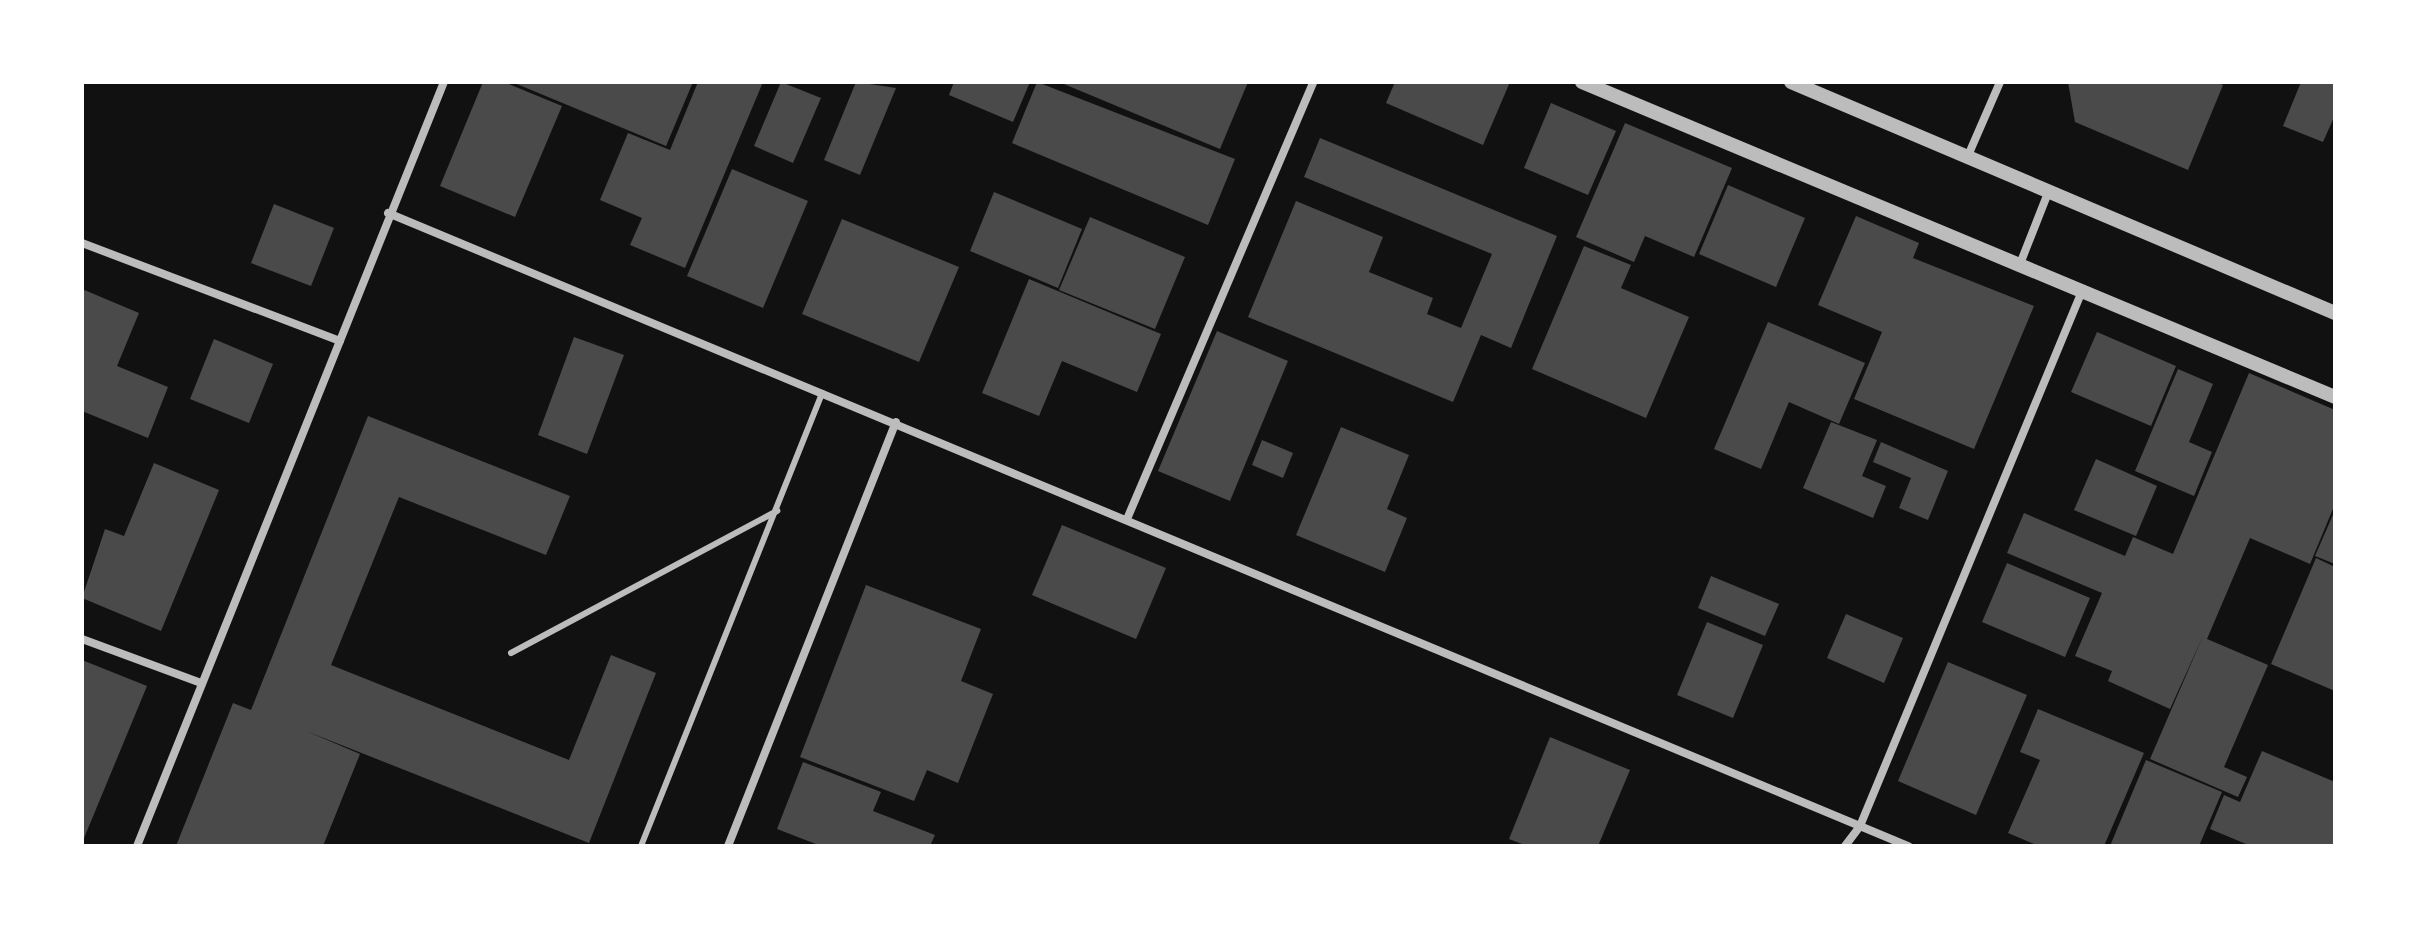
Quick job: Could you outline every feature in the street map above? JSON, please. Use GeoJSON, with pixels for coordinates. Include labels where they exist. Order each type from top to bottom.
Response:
{"type":"FeatureCollection","features":[{"type":"Feature","properties":{"kind":"street"},"geometry":{"type":"LineString","coordinates":[[137,846],[340,341],[388,213],[444,82]]}},
{"type":"Feature","properties":{"kind":"street"},"geometry":{"type":"LineString","coordinates":[[1127,519],[1313,82]]}},
{"type":"Feature","properties":{"kind":"street"},"geometry":{"type":"LineString","coordinates":[[1582,82],[2335,397]]}},
{"type":"Feature","properties":{"kind":"street"},"geometry":{"type":"LineString","coordinates":[[1791,82],[2335,313]]}},
{"type":"Feature","properties":{"kind":"street"},"geometry":{"type":"LineString","coordinates":[[1967,158],[2000,82]]}},
{"type":"Feature","properties":{"kind":"street"},"geometry":{"type":"LineString","coordinates":[[2020,264],[2048,193]]}},
{"type":"Feature","properties":{"kind":"street"},"geometry":{"type":"LineString","coordinates":[[388,213],[1908,846]]}},
{"type":"Feature","properties":{"kind":"street"},"geometry":{"type":"LineString","coordinates":[[82,243],[340,341]]}},
{"type":"Feature","properties":{"kind":"street"},"geometry":{"type":"LineString","coordinates":[[1845,846],[1860,826],[2083,290]]}},
{"type":"Feature","properties":{"kind":"street"},"geometry":{"type":"LineString","coordinates":[[728,846],[896,422]]}},
{"type":"Feature","properties":{"kind":"street"},"geometry":{"type":"LineString","coordinates":[[82,639],[201,683]]}},
{"type":"Feature","properties":{"kind":"lane"},"geometry":{"type":"LineString","coordinates":[[641,846],[822,393]]}},
{"type":"Feature","properties":{"kind":"lane"},"geometry":{"type":"LineString","coordinates":[[511,653],[777,511]]}},
{"type":"Feature","properties":{"kind":"building"},"geometry":{"type":"Polygon","coordinates":[[[483,82],[504,82],[562,106],[515,217],[440,186],[483,82]]]}},
{"type":"Feature","properties":{"kind":"building"},"geometry":{"type":"Polygon","coordinates":[[[512,82],[693,82],[666,146],[512,82]]]}},
{"type":"Feature","properties":{"kind":"building"},"geometry":{"type":"Polygon","coordinates":[[[698,82],[763,82],[685,268],[630,245],[642,218],[600,200],[628,133],[670,150],[698,82]]]}},
{"type":"Feature","properties":{"kind":"building"},"geometry":{"type":"Polygon","coordinates":[[[781,82],[821,98],[793,163],[754,146],[781,82]]]}},
{"type":"Feature","properties":{"kind":"building"},"geometry":{"type":"Polygon","coordinates":[[[856,82],[896,88],[860,175],[824,160],[856,82]]]}},
{"type":"Feature","properties":{"kind":"building"},"geometry":{"type":"Polygon","coordinates":[[[954,82],[1030,82],[1013,122],[949,95],[954,82]]]}},
{"type":"Feature","properties":{"kind":"building"},"geometry":{"type":"Polygon","coordinates":[[[1037,82],[1235,159],[1208,225],[1012,143],[1037,82]]]}},
{"type":"Feature","properties":{"kind":"building"},"geometry":{"type":"Polygon","coordinates":[[[1059,82],[1248,82],[1220,149],[1059,82]]]}},
{"type":"Feature","properties":{"kind":"building"},"geometry":{"type":"Polygon","coordinates":[[[1395,82],[1510,82],[1483,145],[1386,103],[1395,82]]]}},
{"type":"Feature","properties":{"kind":"building"},"geometry":{"type":"Polygon","coordinates":[[[2068,82],[2215,82],[2223,85],[2188,170],[2075,122],[2068,82]]]}},
{"type":"Feature","properties":{"kind":"building"},"geometry":{"type":"Polygon","coordinates":[[[2301,82],[2335,82],[2335,115],[2323,142],[2283,126],[2301,82]]]}},
{"type":"Feature","properties":{"kind":"building"},"geometry":{"type":"Polygon","coordinates":[[[1551,103],[1616,131],[1588,195],[1524,168],[1551,103]]]}},
{"type":"Feature","properties":{"kind":"building"},"geometry":{"type":"Polygon","coordinates":[[[1625,123],[1732,168],[1694,257],[1645,236],[1634,262],[1576,237],[1625,123]]]}},
{"type":"Feature","properties":{"kind":"building"},"geometry":{"type":"Polygon","coordinates":[[[1320,138],[1557,236],[1511,348],[1481,335],[1453,402],[1248,317],[1296,201],[1383,237],[1369,272],[1433,298],[1427,314],[1461,328],[1492,254],[1304,177],[1320,138]]]}},
{"type":"Feature","properties":{"kind":"building"},"geometry":{"type":"Polygon","coordinates":[[[732,169],[808,201],[763,308],[687,276],[732,169]]]}},
{"type":"Feature","properties":{"kind":"building"},"geometry":{"type":"Polygon","coordinates":[[[1728,185],[1805,218],[1776,287],[1699,254],[1728,185]]]}},
{"type":"Feature","properties":{"kind":"building"},"geometry":{"type":"Polygon","coordinates":[[[994,192],[1082,229],[1058,288],[970,251],[994,192]]]}},
{"type":"Feature","properties":{"kind":"building"},"geometry":{"type":"Polygon","coordinates":[[[274,204],[334,228],[311,286],[251,263],[274,204]]]}},
{"type":"Feature","properties":{"kind":"building"},"geometry":{"type":"Polygon","coordinates":[[[1856,216],[1919,243],[1913,258],[2034,306],[1974,449],[1854,399],[1882,332],[1818,305],[1856,216]]]}},
{"type":"Feature","properties":{"kind":"building"},"geometry":{"type":"Polygon","coordinates":[[[1090,217],[1185,257],[1155,329],[1059,290],[1090,217]]]}},
{"type":"Feature","properties":{"kind":"building"},"geometry":{"type":"Polygon","coordinates":[[[842,219],[959,267],[919,362],[802,314],[842,219]]]}},
{"type":"Feature","properties":{"kind":"building"},"geometry":{"type":"Polygon","coordinates":[[[1584,246],[1631,265],[1621,288],[1689,317],[1646,418],[1532,369],[1584,246]]]}},
{"type":"Feature","properties":{"kind":"building"},"geometry":{"type":"Polygon","coordinates":[[[1029,279],[1161,334],[1137,392],[1062,361],[1039,416],[982,393],[1029,279]]]}},
{"type":"Feature","properties":{"kind":"building"},"geometry":{"type":"Polygon","coordinates":[[[82,289],[139,313],[117,366],[168,387],[148,438],[82,411],[82,289]]]}},
{"type":"Feature","properties":{"kind":"building"},"geometry":{"type":"Polygon","coordinates":[[[1768,322],[1865,363],[1839,424],[1789,402],[1761,469],[1714,449],[1768,322]]]}},
{"type":"Feature","properties":{"kind":"building"},"geometry":{"type":"Polygon","coordinates":[[[1217,331],[1288,361],[1230,501],[1158,471],[1217,331]]]}},
{"type":"Feature","properties":{"kind":"building"},"geometry":{"type":"Polygon","coordinates":[[[2097,332],[2176,366],[2151,426],[2071,392],[2097,332]]]}},
{"type":"Feature","properties":{"kind":"building"},"geometry":{"type":"Polygon","coordinates":[[[574,337],[624,355],[587,454],[538,435],[574,337]]]}},
{"type":"Feature","properties":{"kind":"building"},"geometry":{"type":"Polygon","coordinates":[[[214,339],[273,364],[249,423],[190,399],[214,339]]]}},
{"type":"Feature","properties":{"kind":"building"},"geometry":{"type":"Polygon","coordinates":[[[2178,369],[2213,384],[2189,442],[2212,452],[2194,496],[2135,471],[2178,369]]]}},
{"type":"Feature","properties":{"kind":"building"},"geometry":{"type":"Polygon","coordinates":[[[2249,373],[2335,410],[2335,504],[2310,564],[2250,538],[2207,639],[2268,665],[2224,767],[2247,777],[2238,797],[2150,759],[2203,636],[2170,709],[2108,681],[2112,671],[2075,656],[2102,593],[2007,553],[2024,513],[2125,556],[2133,537],[2173,554],[2249,373]]]}},
{"type":"Feature","properties":{"kind":"building"},"geometry":{"type":"Polygon","coordinates":[[[368,416],[570,496],[546,555],[399,497],[331,665],[569,760],[611,655],[656,673],[589,843],[306,731],[360,754],[323,846],[176,846],[233,703],[251,710],[368,416]]]}},
{"type":"Feature","properties":{"kind":"building"},"geometry":{"type":"Polygon","coordinates":[[[1831,422],[1877,440],[1862,476],[1886,486],[1873,518],[1803,488],[1831,422]]]}},
{"type":"Feature","properties":{"kind":"building"},"geometry":{"type":"Polygon","coordinates":[[[1341,427],[1409,455],[1387,509],[1407,518],[1385,572],[1296,535],[1341,427]]]}},
{"type":"Feature","properties":{"kind":"building"},"geometry":{"type":"Polygon","coordinates":[[[1262,440],[1293,453],[1283,478],[1252,465],[1262,440]]]}},
{"type":"Feature","properties":{"kind":"building"},"geometry":{"type":"Polygon","coordinates":[[[1881,442],[1948,471],[1928,520],[1899,508],[1911,478],[1873,462],[1881,442]]]}},
{"type":"Feature","properties":{"kind":"building"},"geometry":{"type":"Polygon","coordinates":[[[2096,459],[2157,486],[2136,536],[2074,510],[2096,459]]]}},
{"type":"Feature","properties":{"kind":"building"},"geometry":{"type":"Polygon","coordinates":[[[154,463],[219,490],[161,631],[82,598],[105,529],[124,536],[154,463]]]}},
{"type":"Feature","properties":{"kind":"building"},"geometry":{"type":"Polygon","coordinates":[[[2335,510],[2335,564],[2315,556],[2335,510]]]}},
{"type":"Feature","properties":{"kind":"building"},"geometry":{"type":"Polygon","coordinates":[[[1062,525],[1166,568],[1136,639],[1032,595],[1062,525]]]}},
{"type":"Feature","properties":{"kind":"building"},"geometry":{"type":"Polygon","coordinates":[[[2316,558],[2335,567],[2335,691],[2271,664],[2316,558]]]}},
{"type":"Feature","properties":{"kind":"building"},"geometry":{"type":"Polygon","coordinates":[[[2007,563],[2090,598],[2065,657],[1982,622],[2007,563]]]}},
{"type":"Feature","properties":{"kind":"building"},"geometry":{"type":"Polygon","coordinates":[[[1711,576],[1779,604],[1765,636],[1698,608],[1711,576]]]}},
{"type":"Feature","properties":{"kind":"building"},"geometry":{"type":"Polygon","coordinates":[[[866,585],[981,629],[961,681],[993,694],[958,783],[927,770],[914,801],[800,757],[866,585]]]}},
{"type":"Feature","properties":{"kind":"building"},"geometry":{"type":"Polygon","coordinates":[[[1846,614],[1903,638],[1884,683],[1827,658],[1846,614]]]}},
{"type":"Feature","properties":{"kind":"building"},"geometry":{"type":"Polygon","coordinates":[[[1707,622],[1763,645],[1733,718],[1677,695],[1707,622]]]}},
{"type":"Feature","properties":{"kind":"building"},"geometry":{"type":"Polygon","coordinates":[[[82,660],[147,686],[82,843],[82,660]]]}},
{"type":"Feature","properties":{"kind":"building"},"geometry":{"type":"Polygon","coordinates":[[[1948,662],[2027,695],[1976,815],[1898,781],[1948,662]]]}},
{"type":"Feature","properties":{"kind":"building"},"geometry":{"type":"Polygon","coordinates":[[[2038,709],[2144,753],[2104,846],[2039,846],[2008,833],[2040,760],[2020,752],[2038,709]]]}},
{"type":"Feature","properties":{"kind":"building"},"geometry":{"type":"Polygon","coordinates":[[[1550,737],[1630,770],[1598,846],[1527,846],[1509,839],[1550,737]]]}},
{"type":"Feature","properties":{"kind":"building"},"geometry":{"type":"Polygon","coordinates":[[[2262,751],[2335,782],[2335,846],[2251,846],[2210,829],[2224,795],[2240,802],[2262,751]]]}},
{"type":"Feature","properties":{"kind":"building"},"geometry":{"type":"Polygon","coordinates":[[[2146,760],[2222,792],[2199,846],[2110,846],[2146,760]]]}},
{"type":"Feature","properties":{"kind":"building"},"geometry":{"type":"Polygon","coordinates":[[[803,762],[881,792],[873,811],[935,835],[930,846],[821,846],[777,829],[803,762]]]}}]}
